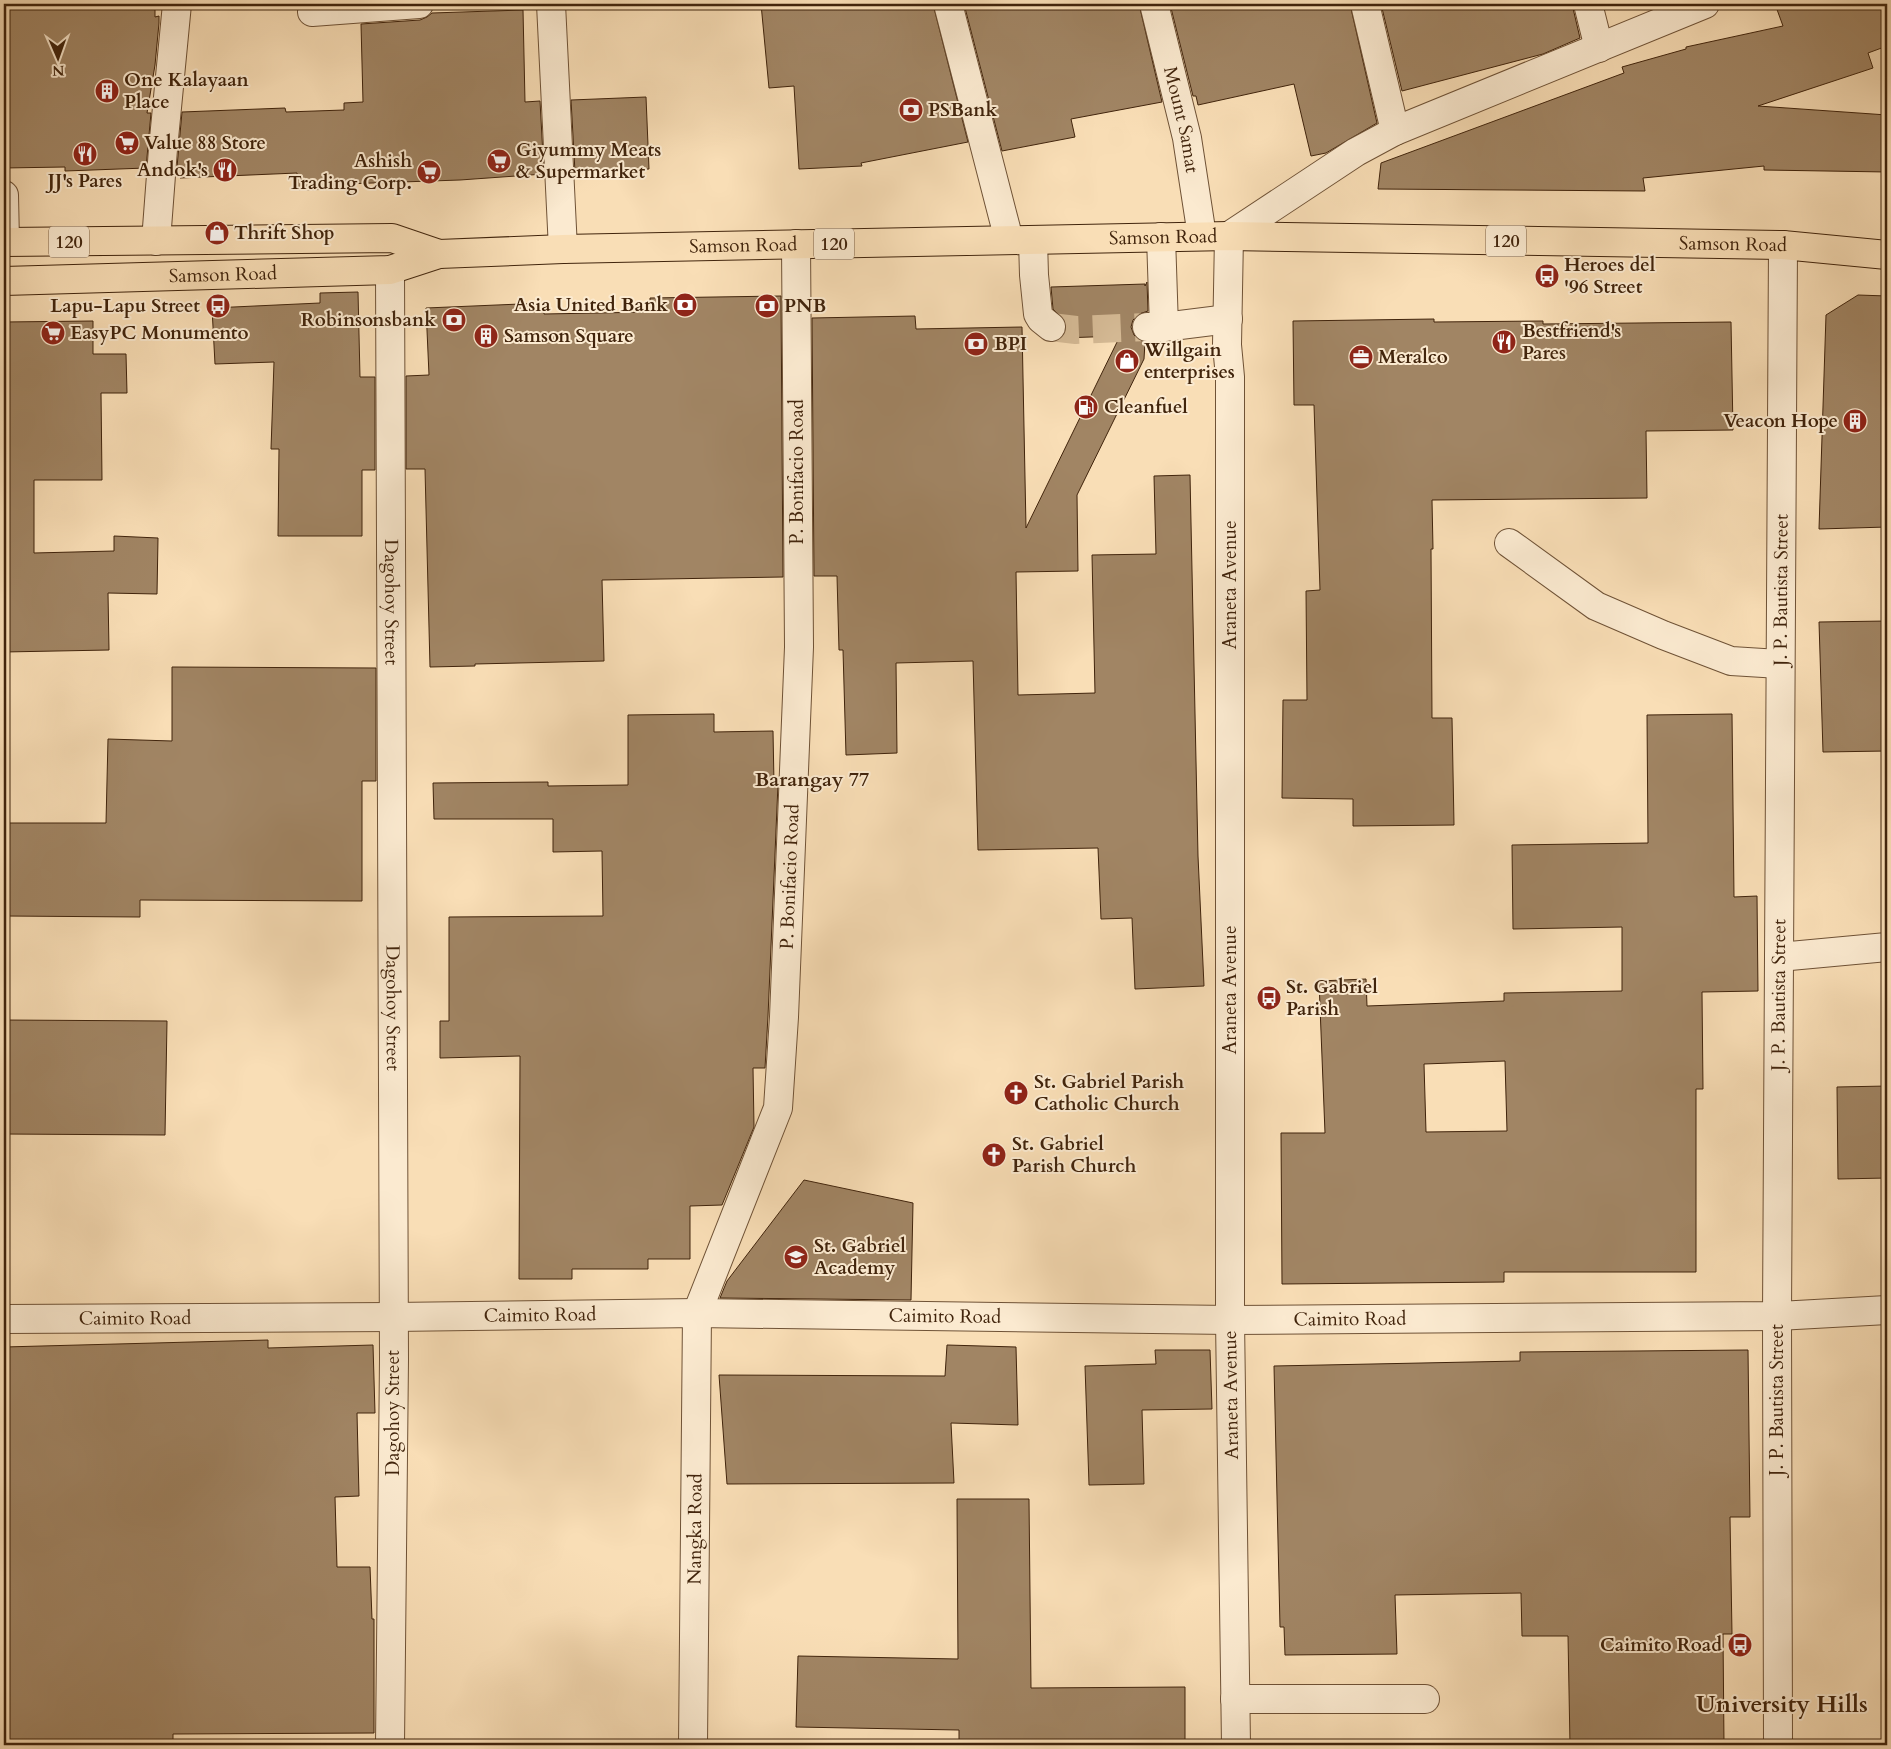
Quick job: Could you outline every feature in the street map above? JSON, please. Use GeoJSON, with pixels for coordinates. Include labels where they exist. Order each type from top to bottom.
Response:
{"type":"FeatureCollection","features":[{"type":"Feature","properties":{"kind":"highway","name":"Samson Road"},"geometry":{"type":"LineString","coordinates":[[4,281],[390,270],[439,254],[563,249],[1202,236],[1783,245],[1887,255]]}},
{"type":"Feature","properties":{"kind":"highway","name":"Samson Road"},"geometry":{"type":"LineString","coordinates":[[4,242],[392,238],[439,254]]}},
{"type":"Feature","properties":{"kind":"street"},"geometry":{"type":"LineString","coordinates":[[156,241],[177,4]]}},
{"type":"Feature","properties":{"kind":"street"},"geometry":{"type":"LineString","coordinates":[[312,12],[419,4]]}},
{"type":"Feature","properties":{"kind":"street"},"geometry":{"type":"LineString","coordinates":[[551,4],[563,249]]}},
{"type":"Feature","properties":{"kind":"street"},"geometry":{"type":"LineString","coordinates":[[948,4],[1021,240],[1034,275],[1038,314],[1051,328]]}},
{"type":"Feature","properties":{"kind":"street","name":"Mount Samat"},"geometry":{"type":"LineString","coordinates":[[1154,4],[1187,138],[1202,236]]}},
{"type":"Feature","properties":{"kind":"street"},"geometry":{"type":"LineString","coordinates":[[1365,4],[1395,131]]}},
{"type":"Feature","properties":{"kind":"street"},"geometry":{"type":"LineString","coordinates":[[1588,4],[1599,48]]}},
{"type":"Feature","properties":{"kind":"street"},"geometry":{"type":"LineString","coordinates":[[1229,236],[1356,152],[1395,131],[1599,48],[1659,13],[1705,4]]}},
{"type":"Feature","properties":{"kind":"street"},"geometry":{"type":"LineString","coordinates":[[4,195],[4,242]]}},
{"type":"Feature","properties":{"kind":"street","name":"Araneta Avenue"},"geometry":{"type":"LineString","coordinates":[[1229,236],[1227,345],[1230,377],[1230,1320],[1236,1745]]}},
{"type":"Feature","properties":{"kind":"street"},"geometry":{"type":"LineString","coordinates":[[1161,237],[1156,327],[1228,319]]}},
{"type":"Feature","properties":{"kind":"street","name":"P. Bonifacio Road"},"geometry":{"type":"LineString","coordinates":[[697,1313],[778,1108],[785,998],[799,647],[796,244]]}},
{"type":"Feature","properties":{"kind":"street","name":"J. P. Bautista Street"},"geometry":{"type":"LineString","coordinates":[[1778,1745],[1777,1316],[1783,245]]}},
{"type":"Feature","properties":{"kind":"street","name":"Dagohoy Street"},"geometry":{"type":"LineString","coordinates":[[390,270],[393,1317],[390,1745]]}},
{"type":"Feature","properties":{"kind":"street"},"geometry":{"type":"LineString","coordinates":[[1509,543],[1596,606],[1663,635],[1731,661],[1780,664]]}},
{"type":"Feature","properties":{"kind":"street"},"geometry":{"type":"LineString","coordinates":[[1779,956],[1887,946]]}},
{"type":"Feature","properties":{"kind":"street","name":"Caimito Road"},"geometry":{"type":"LineString","coordinates":[[4,1319],[697,1313],[1230,1320],[1777,1316],[1887,1310]]}},
{"type":"Feature","properties":{"kind":"street","name":"Nangka Road"},"geometry":{"type":"LineString","coordinates":[[693,1745],[697,1313]]}},
{"type":"Feature","properties":{"kind":"street"},"geometry":{"type":"LineString","coordinates":[[1235,1699],[1425,1698]]}},
{"type":"Feature","properties":{"kind":"building"},"geometry":{"type":"Polygon","coordinates":[[[4,4],[155,4],[155,17],[159,16],[159,23],[155,65],[147,113],[151,113],[146,168],[65,171],[65,167],[4,168],[4,4]]]}},
{"type":"Feature","properties":{"kind":"building"},"geometry":{"type":"Polygon","coordinates":[[[761,4],[933,4],[968,142],[861,163],[862,166],[799,169],[794,86],[769,88],[761,4]]]}},
{"type":"Feature","properties":{"kind":"building"},"geometry":{"type":"Polygon","coordinates":[[[964,4],[1139,4],[1162,102],[1071,119],[1075,137],[1002,151],[964,4]]]}},
{"type":"Feature","properties":{"kind":"building"},"geometry":{"type":"Polygon","coordinates":[[[1170,4],[1350,4],[1377,123],[1326,153],[1311,156],[1294,84],[1198,105],[1196,96],[1193,96],[1170,4]]]}},
{"type":"Feature","properties":{"kind":"building"},"geometry":{"type":"Polygon","coordinates":[[[1381,4],[1572,4],[1580,38],[1543,54],[1402,91],[1381,4]]]}},
{"type":"Feature","properties":{"kind":"building"},"geometry":{"type":"Polygon","coordinates":[[[1775,4],[1887,4],[1887,46],[1868,53],[1873,68],[1758,106],[1887,115],[1887,172],[1764,170],[1764,166],[1643,178],[1645,191],[1378,189],[1381,163],[1624,73],[1622,67],[1686,49],[1686,47],[1783,26],[1775,4]]]}},
{"type":"Feature","properties":{"kind":"building"},"geometry":{"type":"Polygon","coordinates":[[[523,10],[525,102],[540,101],[544,174],[460,180],[343,184],[343,189],[297,190],[297,173],[180,178],[182,167],[177,167],[182,112],[285,108],[286,112],[344,110],[344,103],[363,102],[361,24],[420,20],[432,13],[523,10]]]}},
{"type":"Feature","properties":{"kind":"building"},"geometry":{"type":"Polygon","coordinates":[[[646,97],[649,169],[575,172],[571,100],[646,97]]]}},
{"type":"Feature","properties":{"kind":"building"},"geometry":{"type":"Polygon","coordinates":[[[1147,282],[1148,311],[1139,314],[1133,320],[1131,327],[1134,335],[1139,340],[1145,342],[1144,359],[1077,495],[1078,571],[1016,572],[1018,695],[1095,693],[1092,555],[1156,554],[1154,476],[1190,475],[1198,856],[1204,986],[1135,989],[1132,918],[1101,919],[1098,848],[978,850],[973,661],[896,663],[897,753],[846,755],[843,650],[839,650],[837,576],[814,576],[812,318],[915,316],[916,329],[1022,327],[1026,528],[1120,336],[1061,338],[1066,330],[1066,322],[1053,309],[1051,287],[1145,284],[1145,286],[1147,282]]]}},
{"type":"Feature","properties":{"kind":"building"},"geometry":{"type":"Polygon","coordinates":[[[358,292],[360,377],[375,377],[375,470],[362,470],[362,536],[278,536],[279,449],[271,449],[274,362],[215,364],[212,308],[320,303],[320,293],[358,292]]]}},
{"type":"Feature","properties":{"kind":"building","name":"Veacon Hope"},"geometry":{"type":"Polygon","coordinates":[[[1858,295],[1887,296],[1887,527],[1819,529],[1826,315],[1858,295]]]}},
{"type":"Feature","properties":{"kind":"building"},"geometry":{"type":"Polygon","coordinates":[[[781,296],[783,577],[602,580],[604,661],[430,667],[425,469],[406,469],[406,376],[429,375],[426,308],[544,303],[544,314],[650,312],[650,298],[781,296]]]}},
{"type":"Feature","properties":{"kind":"building"},"geometry":{"type":"Polygon","coordinates":[[[1434,319],[1434,322],[1543,321],[1543,324],[1731,322],[1733,430],[1646,431],[1647,498],[1432,500],[1432,718],[1452,718],[1454,825],[1353,826],[1353,799],[1282,798],[1283,700],[1307,700],[1306,591],[1320,590],[1314,405],[1294,405],[1293,321],[1434,319]]]}},
{"type":"Feature","properties":{"kind":"building"},"geometry":{"type":"Polygon","coordinates":[[[93,321],[93,354],[126,354],[127,393],[101,393],[102,480],[34,480],[34,553],[114,551],[114,536],[158,538],[157,594],[108,593],[109,650],[4,652],[4,322],[93,321]]]}},
{"type":"Feature","properties":{"kind":"building"},"geometry":{"type":"Polygon","coordinates":[[[1887,621],[1887,751],[1823,752],[1819,622],[1887,621]]]}},
{"type":"Feature","properties":{"kind":"building"},"geometry":{"type":"Polygon","coordinates":[[[172,667],[376,668],[376,781],[362,781],[362,901],[140,900],[140,917],[6,916],[7,823],[106,823],[108,739],[172,741],[172,667]]]}},
{"type":"Feature","properties":{"kind":"building"},"geometry":{"type":"Polygon","coordinates":[[[714,714],[714,732],[773,731],[774,784],[778,784],[768,1016],[765,1068],[753,1068],[754,1127],[722,1205],[690,1206],[690,1259],[648,1259],[648,1269],[572,1269],[572,1279],[519,1279],[520,1056],[440,1058],[440,1021],[449,1021],[449,917],[603,916],[602,851],[553,852],[553,819],[434,819],[433,783],[548,782],[548,786],[628,785],[628,715],[714,714]]]}},
{"type":"Feature","properties":{"kind":"building"},"geometry":{"type":"Polygon","coordinates":[[[1732,714],[1734,897],[1757,896],[1758,991],[1702,992],[1703,1089],[1696,1089],[1696,1272],[1504,1272],[1504,1282],[1282,1284],[1281,1133],[1325,1133],[1319,981],[1366,979],[1367,1006],[1504,1001],[1504,993],[1622,991],[1622,927],[1513,929],[1512,845],[1648,843],[1647,715],[1732,714]],[[1505,1061],[1424,1064],[1426,1132],[1507,1131],[1505,1061]]]}},
{"type":"Feature","properties":{"kind":"building"},"geometry":{"type":"Polygon","coordinates":[[[4,1020],[167,1021],[165,1135],[4,1134],[4,1020]]]}},
{"type":"Feature","properties":{"kind":"building"},"geometry":{"type":"Polygon","coordinates":[[[1887,1086],[1887,1178],[1838,1179],[1837,1087],[1887,1086]]]}},
{"type":"Feature","properties":{"kind":"building","name":"St. Gabriel Academy"},"geometry":{"type":"Polygon","coordinates":[[[804,1180],[913,1203],[911,1300],[720,1298],[727,1281],[804,1180]]]}},
{"type":"Feature","properties":{"kind":"building"},"geometry":{"type":"Polygon","coordinates":[[[268,1340],[268,1348],[373,1345],[375,1413],[357,1413],[359,1496],[335,1497],[337,1567],[370,1567],[372,1619],[374,1619],[374,1733],[173,1734],[173,1745],[4,1745],[4,1347],[268,1340]]]}},
{"type":"Feature","properties":{"kind":"building"},"geometry":{"type":"Polygon","coordinates":[[[947,1345],[1016,1347],[1018,1425],[951,1423],[954,1483],[727,1484],[719,1375],[945,1376],[947,1345]]]}},
{"type":"Feature","properties":{"kind":"building"},"geometry":{"type":"Polygon","coordinates":[[[1155,1350],[1210,1350],[1212,1409],[1142,1410],[1144,1484],[1089,1485],[1085,1366],[1156,1364],[1155,1350]]]}},
{"type":"Feature","properties":{"kind":"building"},"geometry":{"type":"Polygon","coordinates":[[[1748,1350],[1750,1517],[1730,1517],[1732,1634],[1723,1634],[1724,1745],[1570,1745],[1568,1636],[1522,1636],[1521,1593],[1395,1595],[1397,1654],[1285,1655],[1284,1627],[1280,1627],[1274,1366],[1520,1361],[1520,1352],[1748,1350]]]}},
{"type":"Feature","properties":{"kind":"building"},"geometry":{"type":"Polygon","coordinates":[[[957,1499],[1029,1499],[1031,1688],[1185,1687],[1185,1745],[959,1745],[959,1730],[796,1727],[798,1656],[958,1659],[957,1499]]]}},
{"type":"Feature","properties":{"kind":"tunnel"},"geometry":{"type":"LineString","coordinates":[[1051,327],[1076,330],[1147,327]]}},
{"type":"Feature","properties":{"kind":"place","name":"One Kalayaan Place"},"geometry":{"type":"Point","coordinates":[107,91]}},
{"type":"Feature","properties":{"kind":"place","name":"PSBank"},"geometry":{"type":"Point","coordinates":[911,110]}},
{"type":"Feature","properties":{"kind":"place","name":"Value 88 Store"},"geometry":{"type":"Point","coordinates":[127,143]}},
{"type":"Feature","properties":{"kind":"place","name":"JJ's Pares"},"geometry":{"type":"Point","coordinates":[85,154]}},
{"type":"Feature","properties":{"kind":"place","name":"Giyummy Meats & Supermarket"},"geometry":{"type":"Point","coordinates":[499,161]}},
{"type":"Feature","properties":{"kind":"place","name":"Andok's"},"geometry":{"type":"Point","coordinates":[225,170]}},
{"type":"Feature","properties":{"kind":"place","name":"Ashish Trading Corp."},"geometry":{"type":"Point","coordinates":[429,172]}},
{"type":"Feature","properties":{"kind":"place","name":"Thrift Shop"},"geometry":{"type":"Point","coordinates":[217,233]}},
{"type":"Feature","properties":{"kind":"place","name":"Heroes del '96 Street"},"geometry":{"type":"Point","coordinates":[1547,276]}},
{"type":"Feature","properties":{"kind":"place","name":"Asia United Bank"},"geometry":{"type":"Point","coordinates":[685,305]}},
{"type":"Feature","properties":{"kind":"place","name":"Lapu-Lapu Street"},"geometry":{"type":"Point","coordinates":[218,306]}},
{"type":"Feature","properties":{"kind":"place","name":"PNB"},"geometry":{"type":"Point","coordinates":[767,306]}},
{"type":"Feature","properties":{"kind":"place","name":"Robinsonsbank"},"geometry":{"type":"Point","coordinates":[454,320]}},
{"type":"Feature","properties":{"kind":"place","name":"EasyPC Monumento"},"geometry":{"type":"Point","coordinates":[53,333]}},
{"type":"Feature","properties":{"kind":"place","name":"Samson Square"},"geometry":{"type":"Point","coordinates":[486,336]}},
{"type":"Feature","properties":{"kind":"place","name":"Bestfriend's Pares"},"geometry":{"type":"Point","coordinates":[1504,342]}},
{"type":"Feature","properties":{"kind":"place","name":"BPI"},"geometry":{"type":"Point","coordinates":[976,344]}},
{"type":"Feature","properties":{"kind":"place","name":"Meralco"},"geometry":{"type":"Point","coordinates":[1361,357]}},
{"type":"Feature","properties":{"kind":"place","name":"Willgain enterprises"},"geometry":{"type":"Point","coordinates":[1127,361]}},
{"type":"Feature","properties":{"kind":"place","name":"Cleanfuel"},"geometry":{"type":"Point","coordinates":[1086,407]}},
{"type":"Feature","properties":{"kind":"place","name":"Veacon Hope"},"geometry":{"type":"Point","coordinates":[1855,421]}},
{"type":"Feature","properties":{"kind":"place","name":"St. Gabriel Parish"},"geometry":{"type":"Point","coordinates":[1269,998]}},
{"type":"Feature","properties":{"kind":"place","name":"St. Gabriel Parish Catholic Church"},"geometry":{"type":"Point","coordinates":[1016,1093]}},
{"type":"Feature","properties":{"kind":"place","name":"St. Gabriel Parish Church"},"geometry":{"type":"Point","coordinates":[994,1155]}},
{"type":"Feature","properties":{"kind":"place","name":"St. Gabriel Academy"},"geometry":{"type":"Point","coordinates":[796,1257]}},
{"type":"Feature","properties":{"kind":"place","name":"Caimito Road"},"geometry":{"type":"Point","coordinates":[1740,1645]}},
{"type":"Feature","properties":{"kind":"district","name":"Barangay 77"},"geometry":{"type":"Point","coordinates":[812,779]}},
{"type":"Feature","properties":{"kind":"district","name":"University Hills"},"geometry":{"type":"Point","coordinates":[1782,1704]}}]}
